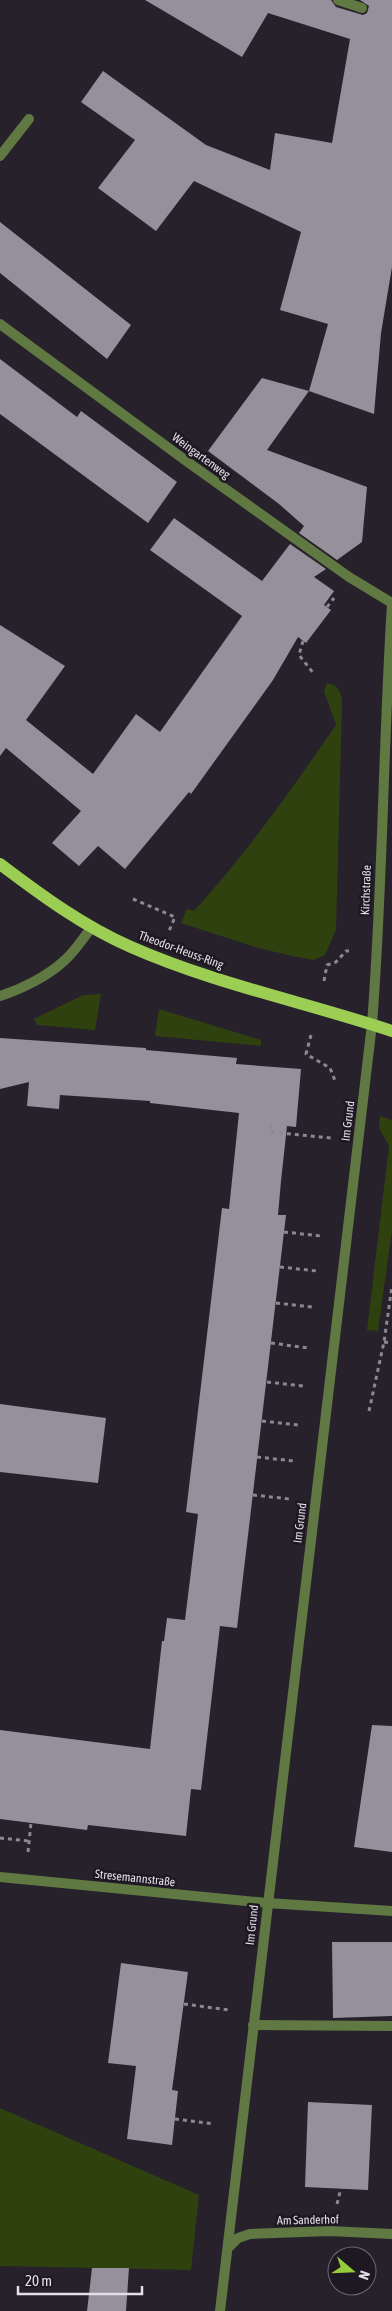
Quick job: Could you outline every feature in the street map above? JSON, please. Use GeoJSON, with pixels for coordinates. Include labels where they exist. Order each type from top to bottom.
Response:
{"type":"FeatureCollection","features":[{"type":"Feature","properties":{"kind":"main road","name":"Theodor-Heuss-Ring"},"geometry":{"type":"LineString","coordinates":[[0,864],[47,900],[92,927],[130,946],[166,961],[270,996],[372,1024]]}},
{"type":"Feature","properties":{"kind":"main road"},"geometry":{"type":"LineString","coordinates":[[372,1024],[392,1031]]}},
{"type":"Feature","properties":{"kind":"street"},"geometry":{"type":"LineString","coordinates":[[338,0],[362,8]]}},
{"type":"Feature","properties":{"kind":"street"},"geometry":{"type":"LineString","coordinates":[[0,156],[28,118]]}},
{"type":"Feature","properties":{"kind":"street","name":"Weingartenweg"},"geometry":{"type":"LineString","coordinates":[[0,324],[189,463],[349,577],[392,604]]}},
{"type":"Feature","properties":{"kind":"street","name":"Kirchstraße"},"geometry":{"type":"LineString","coordinates":[[372,1024],[389,736],[392,604]]}},
{"type":"Feature","properties":{"kind":"street"},"geometry":{"type":"LineString","coordinates":[[0,996],[14,992],[58,965],[92,927]]}},
{"type":"Feature","properties":{"kind":"street","name":"Im Grund"},"geometry":{"type":"LineString","coordinates":[[220,2311],[372,1024]]}},
{"type":"Feature","properties":{"kind":"street","name":"Stresemannstraße"},"geometry":{"type":"LineString","coordinates":[[0,1877],[267,1904],[392,1911]]}},
{"type":"Feature","properties":{"kind":"street"},"geometry":{"type":"LineString","coordinates":[[253,2025],[392,2026]]}},
{"type":"Feature","properties":{"kind":"street","name":"Am Sanderhof"},"geometry":{"type":"LineString","coordinates":[[228,2248],[238,2238],[250,2234],[329,2232],[392,2234]]}},
{"type":"Feature","properties":{"kind":"path"},"geometry":{"type":"LineString","coordinates":[[303,641],[299,654],[314,674]]}},
{"type":"Feature","properties":{"kind":"path"},"geometry":{"type":"LineString","coordinates":[[133,899],[176,917]]}},
{"type":"Feature","properties":{"kind":"path"},"geometry":{"type":"LineString","coordinates":[[271,1125],[270,1132],[334,1138]]}},
{"type":"Feature","properties":{"kind":"path"},"geometry":{"type":"LineString","coordinates":[[284,1232],[322,1237]]}},
{"type":"Feature","properties":{"kind":"path"},"geometry":{"type":"LineString","coordinates":[[280,1267],[318,1271]]}},
{"type":"Feature","properties":{"kind":"path"},"geometry":{"type":"LineString","coordinates":[[369,1411],[384,1342],[392,1286]]}},
{"type":"Feature","properties":{"kind":"path"},"geometry":{"type":"LineString","coordinates":[[276,1303],[314,1308]]}},
{"type":"Feature","properties":{"kind":"path"},"geometry":{"type":"LineString","coordinates":[[384,1342],[392,1343]]}},
{"type":"Feature","properties":{"kind":"path"},"geometry":{"type":"LineString","coordinates":[[271,1343],[309,1348]]}},
{"type":"Feature","properties":{"kind":"path"},"geometry":{"type":"LineString","coordinates":[[267,1382],[304,1386]]}},
{"type":"Feature","properties":{"kind":"path"},"geometry":{"type":"LineString","coordinates":[[262,1421],[300,1426]]}},
{"type":"Feature","properties":{"kind":"path"},"geometry":{"type":"LineString","coordinates":[[257,1457],[295,1462]]}},
{"type":"Feature","properties":{"kind":"path"},"geometry":{"type":"LineString","coordinates":[[253,1495],[291,1500]]}},
{"type":"Feature","properties":{"kind":"path"},"geometry":{"type":"LineString","coordinates":[[29,1848],[31,1823]]}},
{"type":"Feature","properties":{"kind":"path"},"geometry":{"type":"LineString","coordinates":[[0,1838],[29,1841]]}},
{"type":"Feature","properties":{"kind":"path"},"geometry":{"type":"LineString","coordinates":[[184,2004],[201,2006]]}},
{"type":"Feature","properties":{"kind":"path"},"geometry":{"type":"LineString","coordinates":[[175,2119],[242,2128]]}},
{"type":"Feature","properties":{"kind":"green space"},"geometry":{"type":"Polygon","coordinates":[[[327,683],[339,690],[342,704],[336,930],[325,955],[314,960],[297,957],[258,948],[181,923],[187,909],[194,911],[250,844],[336,725],[324,691],[327,683]]]}},
{"type":"Feature","properties":{"kind":"green space"},"geometry":{"type":"Polygon","coordinates":[[[101,994],[95,1030],[37,1025],[34,1019],[83,995],[101,994]]]}},
{"type":"Feature","properties":{"kind":"green space"},"geometry":{"type":"Polygon","coordinates":[[[159,1009],[261,1040],[261,1046],[155,1036],[159,1009]]]}},
{"type":"Feature","properties":{"kind":"green space"},"geometry":{"type":"Polygon","coordinates":[[[380,1116],[392,1120],[392,1230],[378,1331],[367,1330],[389,1146],[379,1128],[380,1116]]]}},
{"type":"Feature","properties":{"kind":"green space"},"geometry":{"type":"Polygon","coordinates":[[[0,2108],[199,2195],[191,2270],[0,2266],[0,2108]]]}},
{"type":"Feature","properties":{"kind":"building"},"geometry":{"type":"Polygon","coordinates":[[[145,0],[331,0],[336,7],[363,15],[367,13],[369,6],[360,0],[392,0],[392,267],[381,333],[374,414],[309,391],[328,324],[280,310],[301,232],[194,181],[156,231],[98,188],[135,140],[81,102],[103,71],[206,145],[270,170],[275,133],[332,143],[350,39],[268,13],[242,57],[145,0]]]}},
{"type":"Feature","properties":{"kind":"building"},"geometry":{"type":"Polygon","coordinates":[[[0,222],[131,325],[107,359],[0,273],[0,222]]]}},
{"type":"Feature","properties":{"kind":"building"},"geometry":{"type":"Polygon","coordinates":[[[0,359],[77,417],[81,411],[177,482],[148,523],[0,414],[0,359]]]}},
{"type":"Feature","properties":{"kind":"building"},"geometry":{"type":"Polygon","coordinates":[[[262,378],[309,391],[267,450],[367,487],[362,542],[337,560],[299,533],[304,526],[279,504],[208,451],[262,378]]]}},
{"type":"Feature","properties":{"kind":"building"},"geometry":{"type":"Polygon","coordinates":[[[174,518],[262,581],[290,544],[326,569],[314,577],[334,591],[324,605],[331,610],[306,643],[298,637],[273,680],[191,794],[189,792],[125,869],[98,846],[79,866],[52,843],[81,811],[6,748],[0,756],[0,625],[65,666],[26,720],[93,774],[136,714],[160,732],[242,616],[150,550],[174,518]]]}},
{"type":"Feature","properties":{"kind":"building"},"geometry":{"type":"Polygon","coordinates":[[[0,1038],[146,1048],[146,1050],[237,1058],[236,1064],[301,1069],[296,1127],[287,1126],[278,1215],[286,1215],[237,1628],[220,1626],[201,1790],[191,1789],[186,1836],[88,1825],[87,1830],[0,1819],[0,1730],[150,1749],[162,1641],[164,1641],[167,1618],[185,1620],[198,1514],[186,1512],[222,1208],[229,1209],[239,1113],[150,1103],[150,1101],[60,1095],[59,1109],[27,1106],[29,1082],[0,1089],[0,1038]]]}},
{"type":"Feature","properties":{"kind":"building"},"geometry":{"type":"Polygon","coordinates":[[[0,1404],[106,1418],[98,1483],[0,1472],[0,1404]]]}},
{"type":"Feature","properties":{"kind":"building"},"geometry":{"type":"Polygon","coordinates":[[[372,1725],[392,1726],[392,1852],[354,1847],[372,1725]]]}},
{"type":"Feature","properties":{"kind":"building"},"geometry":{"type":"Polygon","coordinates":[[[332,1942],[392,1942],[392,2016],[333,2018],[332,1942]]]}},
{"type":"Feature","properties":{"kind":"building"},"geometry":{"type":"Polygon","coordinates":[[[121,1963],[188,1972],[172,2090],[178,2091],[172,2145],[127,2139],[136,2066],[108,2063],[121,1963]]]}},
{"type":"Feature","properties":{"kind":"building"},"geometry":{"type":"Polygon","coordinates":[[[308,2102],[372,2105],[368,2190],[305,2187],[308,2102]]]}},
{"type":"Feature","properties":{"kind":"building"},"geometry":{"type":"Polygon","coordinates":[[[92,2268],[129,2268],[126,2311],[87,2311],[92,2268]]]}}]}
